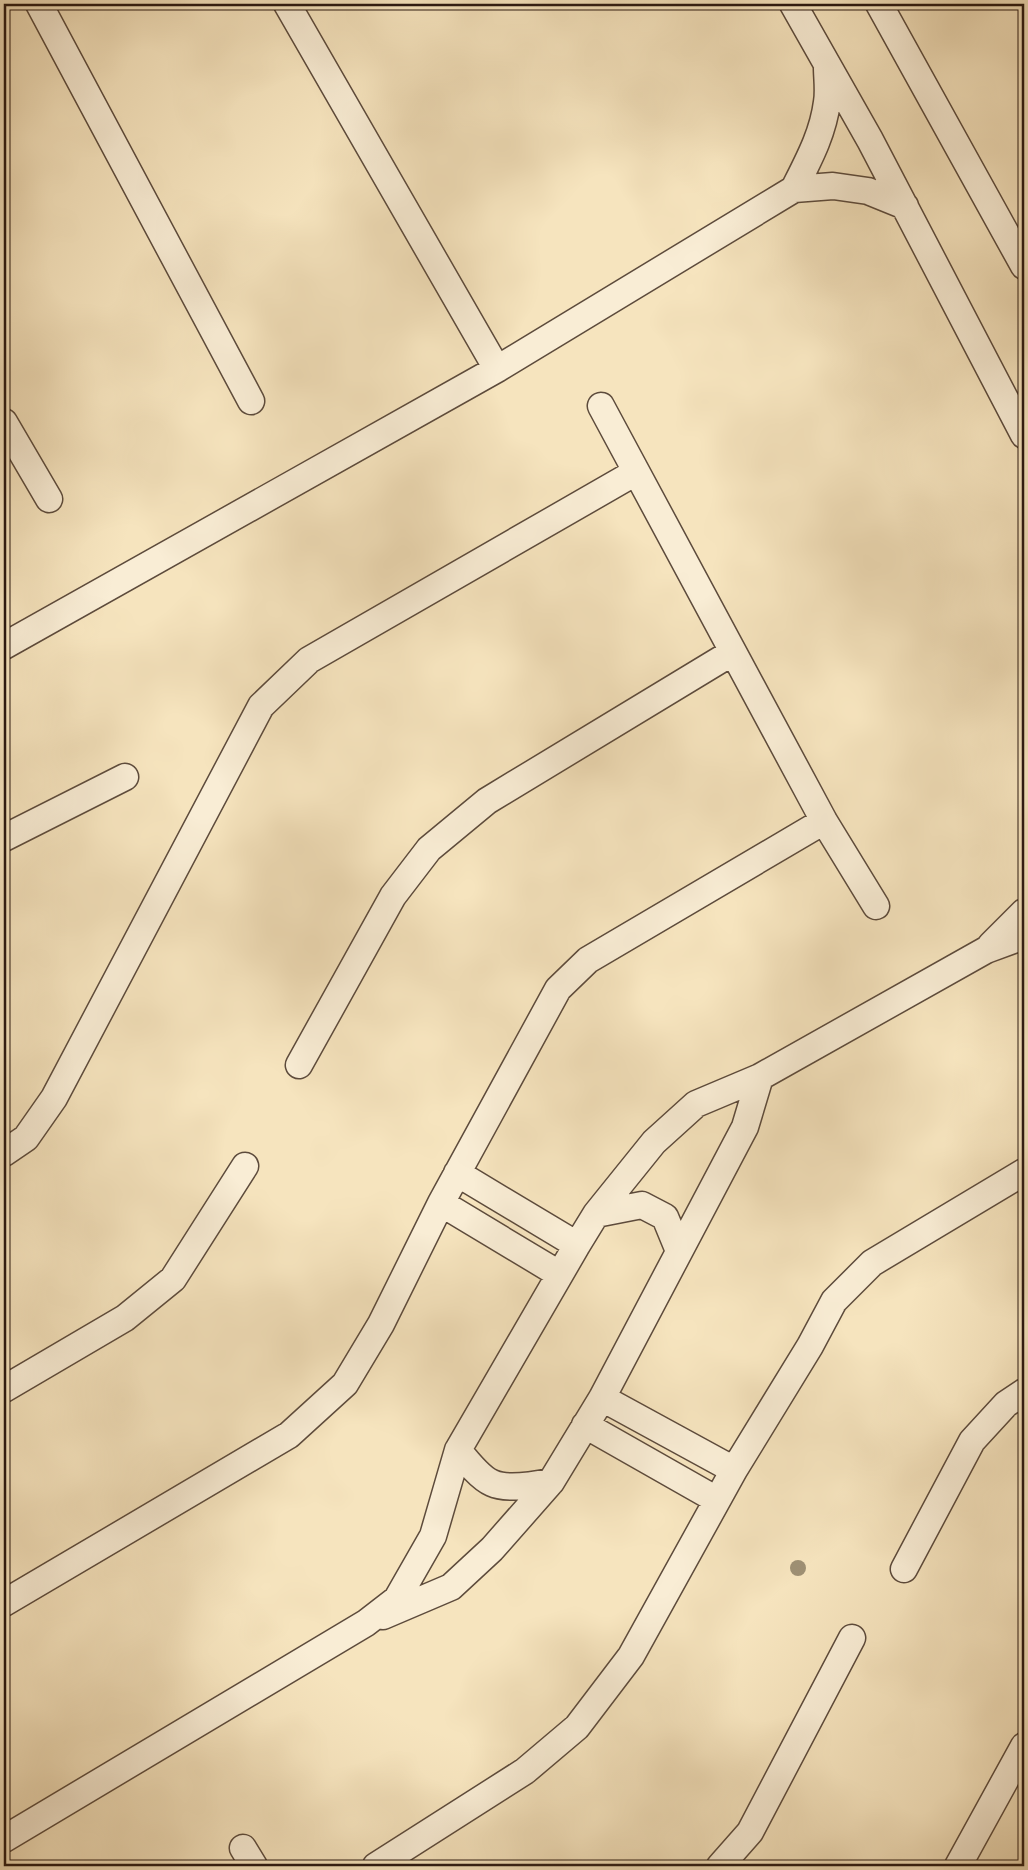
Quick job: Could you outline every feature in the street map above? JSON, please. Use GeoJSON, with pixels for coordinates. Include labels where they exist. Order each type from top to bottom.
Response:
{"type":"FeatureCollection","features":[{"type":"Feature","properties":{"kind":"street"},"geometry":{"type":"LineString","coordinates":[[39,4],[250,400]]}},
{"type":"Feature","properties":{"kind":"street"},"geometry":{"type":"LineString","coordinates":[[287,4],[497,369]]}},
{"type":"Feature","properties":{"kind":"street"},"geometry":{"type":"LineString","coordinates":[[793,4],[904,206],[1024,435]]}},
{"type":"Feature","properties":{"kind":"street"},"geometry":{"type":"LineString","coordinates":[[879,4],[1024,266]]}},
{"type":"Feature","properties":{"kind":"street"},"geometry":{"type":"LineString","coordinates":[[794,189],[813,152],[822,128],[827,101],[827,64]]}},
{"type":"Feature","properties":{"kind":"street"},"geometry":{"type":"LineString","coordinates":[[4,646],[497,369],[794,189],[833,186],[868,191],[904,206]]}},
{"type":"Feature","properties":{"kind":"street"},"geometry":{"type":"LineString","coordinates":[[601,406],[824,821],[876,906]]}},
{"type":"Feature","properties":{"kind":"street"},"geometry":{"type":"LineString","coordinates":[[4,422],[49,499]]}},
{"type":"Feature","properties":{"kind":"street"},"geometry":{"type":"LineString","coordinates":[[4,1153],[26,1138],[54,1098],[261,706],[309,660],[636,472]]}},
{"type":"Feature","properties":{"kind":"street"},"geometry":{"type":"LineString","coordinates":[[299,1065],[393,896],[429,848],[487,801],[733,652]]}},
{"type":"Feature","properties":{"kind":"street"},"geometry":{"type":"LineString","coordinates":[[4,838],[125,777]]}},
{"type":"Feature","properties":{"kind":"street"},"geometry":{"type":"LineString","coordinates":[[4,1603],[289,1435],[345,1384],[381,1324],[441,1203],[558,989],[588,960],[824,821]]}},
{"type":"Feature","properties":{"kind":"street"},"geometry":{"type":"LineString","coordinates":[[986,950],[1024,912]]}},
{"type":"Feature","properties":{"kind":"street"},"geometry":{"type":"LineString","coordinates":[[4,1839],[366,1623],[397,1599],[433,1536],[458,1450],[576,1245],[596,1214],[654,1142],[696,1104],[760,1076],[986,950],[1024,936]]}},
{"type":"Feature","properties":{"kind":"street"},"geometry":{"type":"LineString","coordinates":[[366,1623],[451,1588],[492,1549],[551,1482],[602,1398],[745,1127],[760,1076]]}},
{"type":"Feature","properties":{"kind":"street"},"geometry":{"type":"LineString","coordinates":[[4,1389],[125,1318],[174,1279],[245,1166]]}},
{"type":"Feature","properties":{"kind":"street"},"geometry":{"type":"LineString","coordinates":[[376,1866],[524,1771],[576,1727],[630,1656],[734,1470],[810,1346],[834,1300],[872,1263],[1024,1172]]}},
{"type":"Feature","properties":{"kind":"street"},"geometry":{"type":"LineString","coordinates":[[457,1173],[576,1245]]}},
{"type":"Feature","properties":{"kind":"street"},"geometry":{"type":"LineString","coordinates":[[441,1203],[559,1274]]}},
{"type":"Feature","properties":{"kind":"street"},"geometry":{"type":"LineString","coordinates":[[596,1214],[642,1205],[665,1217],[679,1251]]}},
{"type":"Feature","properties":{"kind":"street"},"geometry":{"type":"LineString","coordinates":[[904,1569],[972,1441],[1006,1404],[1024,1392]]}},
{"type":"Feature","properties":{"kind":"street"},"geometry":{"type":"LineString","coordinates":[[602,1398],[734,1470]]}},
{"type":"Feature","properties":{"kind":"street"},"geometry":{"type":"LineString","coordinates":[[585,1425],[718,1500]]}},
{"type":"Feature","properties":{"kind":"street"},"geometry":{"type":"LineString","coordinates":[[458,1450],[470,1465],[492,1483],[520,1487],[551,1482]]}},
{"type":"Feature","properties":{"kind":"street"},"geometry":{"type":"LineString","coordinates":[[720,1866],[750,1832],[852,1638]]}},
{"type":"Feature","properties":{"kind":"street"},"geometry":{"type":"LineString","coordinates":[[968,1863],[1024,1746]]}}]}
